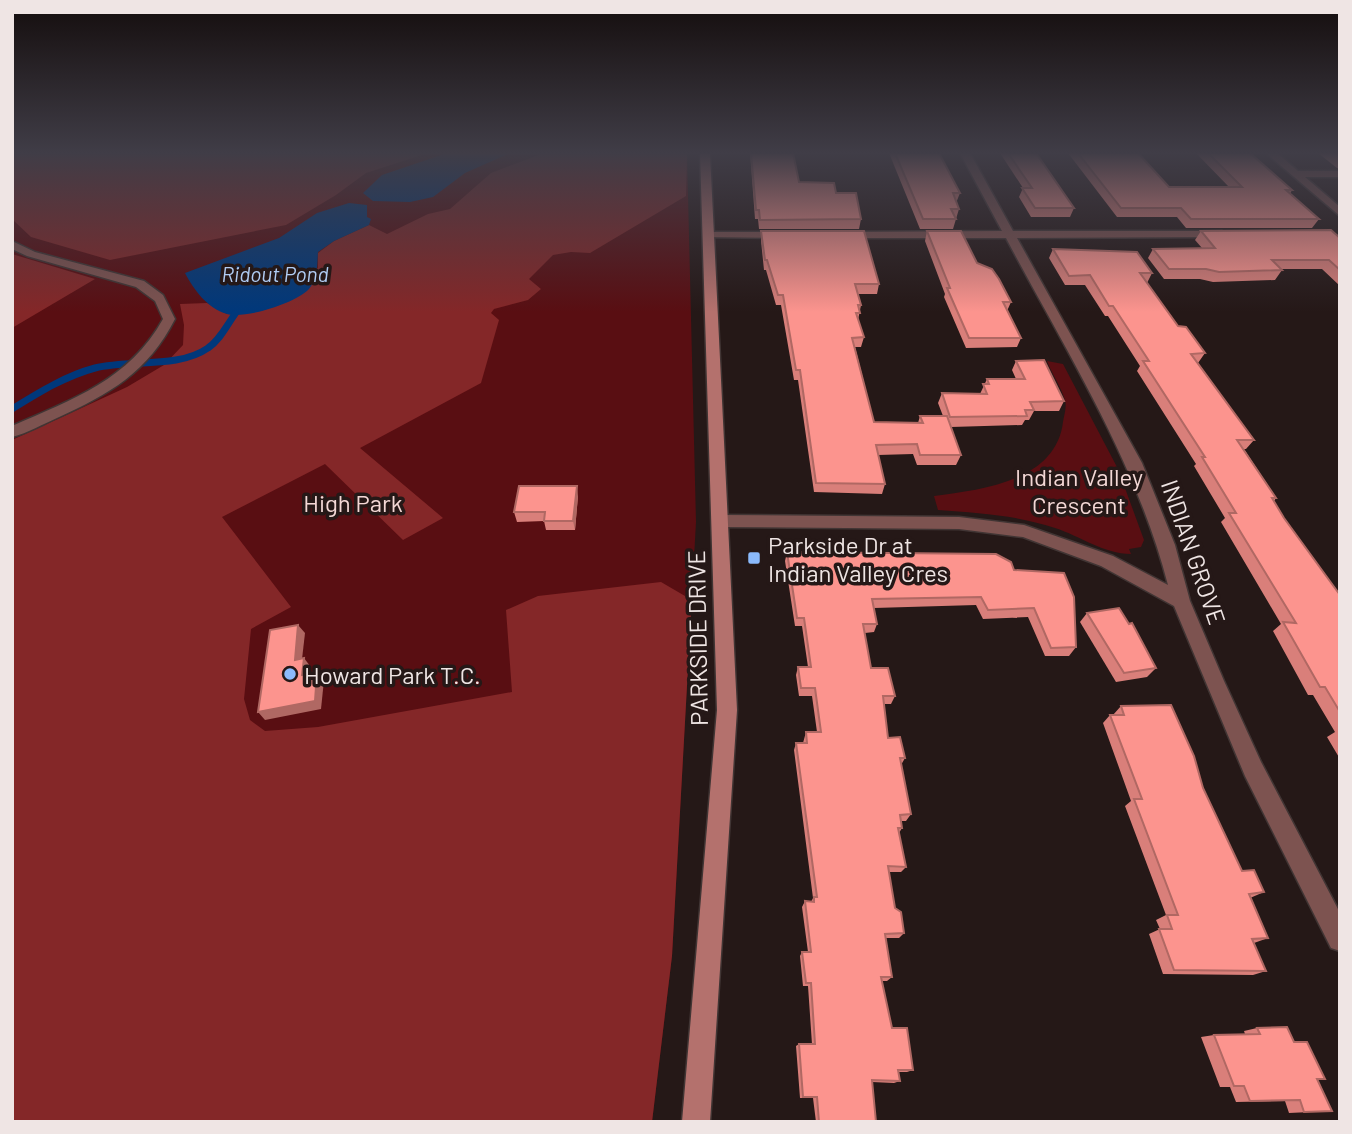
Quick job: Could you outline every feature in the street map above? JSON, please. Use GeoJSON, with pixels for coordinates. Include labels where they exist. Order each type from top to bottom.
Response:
{"type":"FeatureCollection","features":[{"type":"Feature","properties":{"kind":"main road","name":"PARKSIDE DRIVE"},"geometry":{"type":"LineString","coordinates":[[696,1122],[727,710],[707,206]]}},
{"type":"Feature","properties":{"kind":"street","name":"INDIAN GROVE"},"geometry":{"type":"LineString","coordinates":[[994,206],[1134,463],[1162,533],[1181,601],[1253,769],[1340,939]]}},
{"type":"Feature","properties":{"kind":"street"},"geometry":{"type":"LineString","coordinates":[[827,235],[1230,234]]}},
{"type":"Feature","properties":{"kind":"street"},"geometry":{"type":"LineString","coordinates":[[708,235],[801,235]]}},
{"type":"Feature","properties":{"kind":"street"},"geometry":{"type":"LineString","coordinates":[[12,244],[30,254],[122,278],[155,292],[163,302],[169,320],[153,351],[125,376],[12,432]]}},
{"type":"Feature","properties":{"kind":"street"},"geometry":{"type":"LineString","coordinates":[[720,521],[959,523],[1024,531],[1107,561],[1181,601]]}},
{"type":"Feature","properties":{"kind":"green space","name":"High Park"},"geometry":{"type":"Polygon","coordinates":[[[12,206],[688,206],[696,522],[672,956],[652,1122],[12,1122],[12,206]]]}},
{"type":"Feature","properties":{"kind":"green space","name":"Indian Valley Crescent"},"geometry":{"type":"Polygon","coordinates":[[[1047,361],[1063,364],[1118,469],[1144,540],[1141,547],[1129,549],[1131,554],[1111,551],[1055,528],[1026,520],[938,510],[934,496],[994,486],[1032,470],[1047,458],[1057,442],[1066,405],[1047,361]]]}},
{"type":"Feature","properties":{"kind":"shaded area"},"geometry":{"type":"Polygon","coordinates":[[[12,206],[318,206],[286,225],[110,260],[31,237],[12,219],[12,206]]]}},
{"type":"Feature","properties":{"kind":"shaded area","name":"High Park"},"geometry":{"type":"Polygon","coordinates":[[[454,206],[669,206],[590,253],[553,255],[529,279],[541,289],[528,300],[494,309],[491,313],[499,320],[481,383],[360,448],[443,518],[403,540],[325,464],[222,517],[291,607],[251,629],[244,699],[250,720],[265,731],[318,727],[512,692],[506,610],[538,596],[661,582],[685,596],[691,614],[672,956],[652,1122],[12,1122],[12,440],[127,387],[164,365],[183,345],[184,325],[180,304],[207,303],[227,314],[318,268],[318,253],[334,241],[369,225],[387,234],[428,214],[454,206]]]}},
{"type":"Feature","properties":{"kind":"shaded area"},"geometry":{"type":"Polygon","coordinates":[[[12,254],[95,279],[12,328],[12,254]]]}},
{"type":"Feature","properties":{"kind":"water","name":"Ridout Pond"},"geometry":{"type":"Polygon","coordinates":[[[340,206],[367,206],[367,217],[371,219],[369,225],[334,241],[318,252],[312,285],[293,300],[258,312],[227,314],[202,298],[185,273],[279,238],[317,213],[340,206]]]}},
{"type":"Feature","properties":{"kind":"building"},"geometry":{"type":"Polygon","coordinates":[[[756,206],[858,206],[861,219],[760,220],[759,210],[756,210],[756,206]]]}},
{"type":"Feature","properties":{"kind":"building"},"geometry":{"type":"Polygon","coordinates":[[[917,206],[958,206],[959,209],[951,209],[956,219],[923,219],[917,206]]]}},
{"type":"Feature","properties":{"kind":"building"},"geometry":{"type":"Polygon","coordinates":[[[1034,206],[1074,208],[1035,208],[1034,206]]]}},
{"type":"Feature","properties":{"kind":"building"},"geometry":{"type":"Polygon","coordinates":[[[1119,206],[1304,206],[1319,219],[1191,219],[1181,208],[1119,206]]]}},
{"type":"Feature","properties":{"kind":"building"},"geometry":{"type":"Polygon","coordinates":[[[1331,230],[1340,238],[1340,270],[1329,260],[1272,260],[1282,270],[1219,272],[1206,269],[1169,269],[1153,249],[1215,248],[1201,231],[1331,230]]]}},
{"type":"Feature","properties":{"kind":"building"},"geometry":{"type":"Polygon","coordinates":[[[761,231],[864,231],[879,284],[855,284],[861,305],[858,305],[860,313],[856,313],[864,337],[852,338],[874,422],[923,423],[920,416],[947,416],[961,455],[920,455],[917,444],[876,445],[885,484],[816,483],[800,370],[796,370],[783,295],[778,295],[765,260],[761,231]]]}},
{"type":"Feature","properties":{"kind":"building"},"geometry":{"type":"Polygon","coordinates":[[[927,231],[961,231],[977,263],[992,269],[999,279],[1011,302],[1003,302],[1021,338],[969,338],[947,288],[950,288],[927,231]]]}},
{"type":"Feature","properties":{"kind":"building"},"geometry":{"type":"Polygon","coordinates":[[[1053,249],[1137,252],[1152,273],[1140,273],[1178,326],[1186,327],[1205,353],[1191,354],[1254,440],[1237,440],[1276,498],[1272,498],[1284,518],[1340,595],[1340,712],[1325,687],[1320,687],[1283,622],[1296,623],[1229,513],[1236,513],[1202,457],[1205,457],[1143,361],[1149,361],[1090,275],[1069,276],[1053,249]]]}},
{"type":"Feature","properties":{"kind":"building"},"geometry":{"type":"Polygon","coordinates":[[[1044,360],[1064,401],[1030,402],[1034,410],[1025,410],[1027,416],[950,417],[942,393],[987,394],[983,384],[989,384],[987,379],[1025,379],[1016,361],[1044,360]]]}},
{"type":"Feature","properties":{"kind":"building"},"geometry":{"type":"Polygon","coordinates":[[[519,486],[577,486],[573,521],[544,521],[545,512],[514,512],[519,486]]]}},
{"type":"Feature","properties":{"kind":"building"},"geometry":{"type":"Polygon","coordinates":[[[787,552],[996,554],[1011,562],[1014,570],[1064,573],[1074,597],[1076,647],[1051,648],[1034,608],[988,610],[981,597],[872,599],[877,624],[863,624],[871,668],[888,668],[895,696],[883,696],[888,738],[900,737],[905,758],[900,758],[911,814],[900,815],[902,828],[898,828],[906,867],[888,866],[895,908],[901,912],[904,933],[885,934],[892,977],[881,977],[892,1028],[907,1028],[913,1070],[898,1070],[900,1081],[872,1080],[876,1122],[819,1122],[817,1097],[803,1097],[799,1044],[815,1044],[811,983],[806,983],[802,952],[811,952],[805,901],[814,902],[814,897],[817,897],[796,743],[807,743],[806,732],[821,732],[815,688],[801,688],[798,667],[811,667],[804,618],[797,618],[787,552]]]}},
{"type":"Feature","properties":{"kind":"building"},"geometry":{"type":"Polygon","coordinates":[[[1119,608],[1129,624],[1132,623],[1156,668],[1124,673],[1087,613],[1119,608]]]}},
{"type":"Feature","properties":{"kind":"building","name":"Howard Park T.C."},"geometry":{"type":"Polygon","coordinates":[[[298,625],[295,660],[304,658],[302,675],[317,672],[315,701],[258,712],[270,630],[298,625]]]}},
{"type":"Feature","properties":{"kind":"building"},"geometry":{"type":"Polygon","coordinates":[[[1171,705],[1194,756],[1203,788],[1242,871],[1254,870],[1264,892],[1249,894],[1268,938],[1252,939],[1266,971],[1174,970],[1159,929],[1172,929],[1167,915],[1178,915],[1134,799],[1142,799],[1110,715],[1124,715],[1121,706],[1171,705]]]}},
{"type":"Feature","properties":{"kind":"building"},"geometry":{"type":"Polygon","coordinates":[[[1287,1027],[1294,1042],[1307,1042],[1325,1079],[1317,1079],[1332,1111],[1304,1112],[1300,1100],[1250,1101],[1244,1086],[1234,1086],[1214,1035],[1260,1034],[1257,1028],[1287,1027]]]}},
{"type":"Feature","properties":{"kind":"waterway"},"geometry":{"type":"LineString","coordinates":[[12,409],[62,380],[84,371],[109,365],[168,361],[196,355],[216,341],[235,314]]}},
{"type":"Feature","properties":{"kind":"place","name":"Parkside Dr at Indian Valley Cres"},"geometry":{"type":"Point","coordinates":[754,558]}},
{"type":"Feature","properties":{"kind":"place","name":"Howard Park T.C."},"geometry":{"type":"Point","coordinates":[290,674]}}]}
